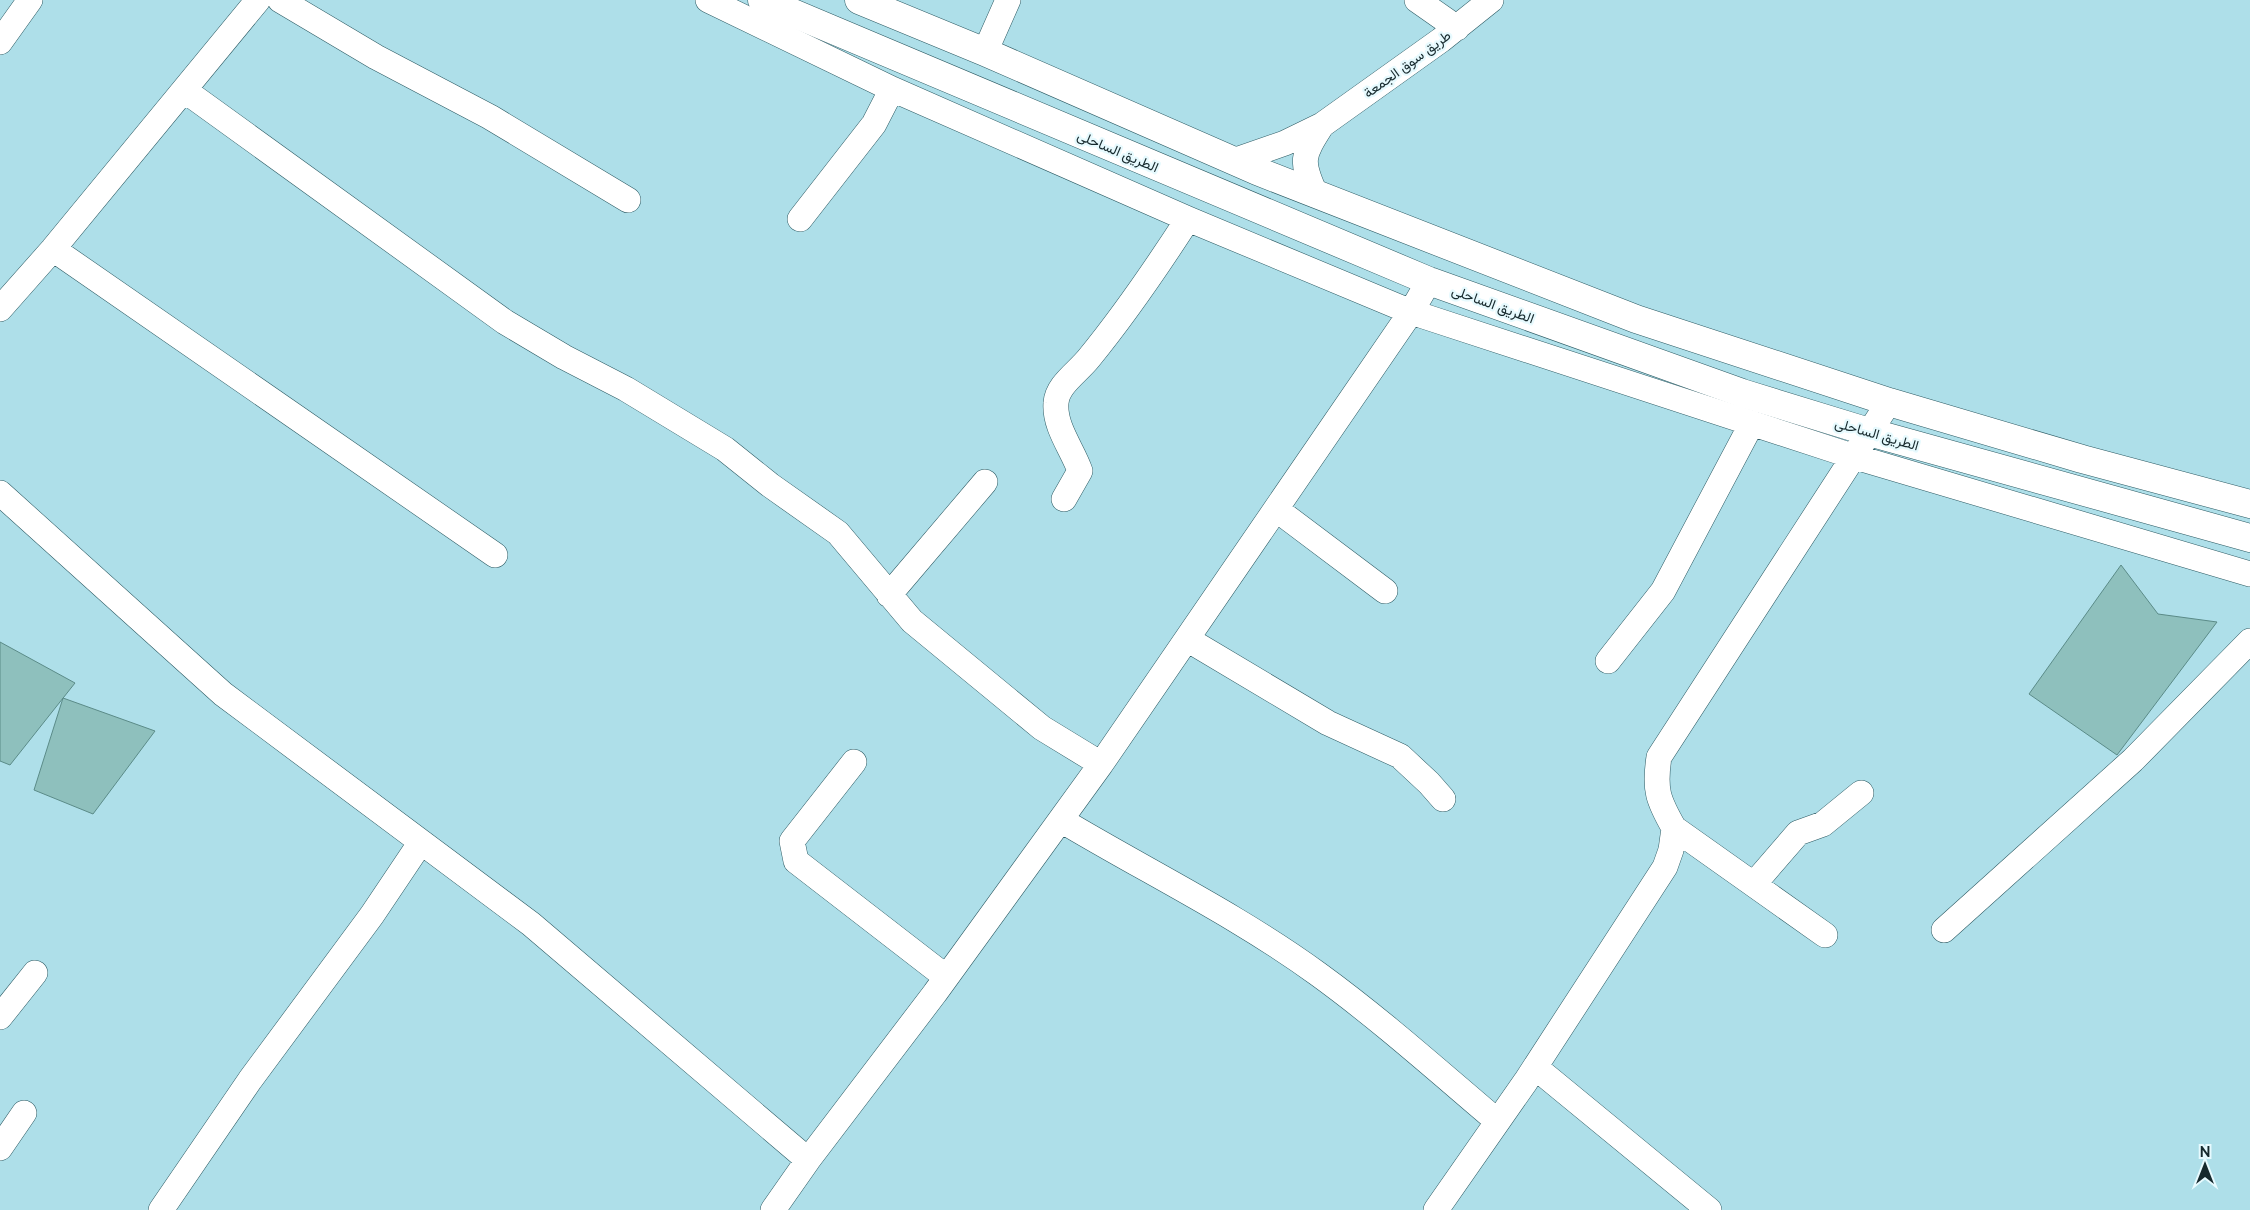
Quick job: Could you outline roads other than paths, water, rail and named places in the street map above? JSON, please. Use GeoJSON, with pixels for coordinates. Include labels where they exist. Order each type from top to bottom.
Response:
{"type":"FeatureCollection","features":[{"type":"Feature","properties":{"kind":"highway","name":"الطريق الساحلى"},"geometry":{"type":"LineString","coordinates":[[762,0],[1429,281],[1742,393],[1869,432],[2250,538]]}},
{"type":"Feature","properties":{"kind":"highway"},"geometry":{"type":"LineString","coordinates":[[858,0],[985,52],[1233,161],[1636,319],[1889,402],[2082,459],[2250,504]]}},
{"type":"Feature","properties":{"kind":"street"},"geometry":{"type":"LineString","coordinates":[[0,42],[30,0]]}},
{"type":"Feature","properties":{"kind":"street"},"geometry":{"type":"LineString","coordinates":[[0,309],[53,249],[258,0]]}},
{"type":"Feature","properties":{"kind":"street"},"geometry":{"type":"LineString","coordinates":[[280,0],[376,58],[490,117],[628,200]]}},
{"type":"Feature","properties":{"kind":"street"},"geometry":{"type":"LineString","coordinates":[[708,0],[892,89],[1188,219],[1411,312],[1852,456],[2250,574]]}},
{"type":"Feature","properties":{"kind":"street"},"geometry":{"type":"LineString","coordinates":[[985,52],[1008,0]]}},
{"type":"Feature","properties":{"kind":"street"},"geometry":{"type":"LineString","coordinates":[[1417,0],[1457,28]]}},
{"type":"Feature","properties":{"kind":"street","name":"طريق سوق الجمعة"},"geometry":{"type":"LineString","coordinates":[[1233,161],[1285,143],[1322,125],[1457,28],[1491,0]]}},
{"type":"Feature","properties":{"kind":"street"},"geometry":{"type":"LineString","coordinates":[[800,219],[874,124],[892,89]]}},
{"type":"Feature","properties":{"kind":"street"},"geometry":{"type":"LineString","coordinates":[[184,90],[505,322],[564,357],[626,389],[725,449],[770,484],[832,527],[912,621],[1042,728],[1101,764]]}},
{"type":"Feature","properties":{"kind":"street","name":"طريق سوق الجمعة"},"geometry":{"type":"LineString","coordinates":[[1316,194],[1304,171],[1307,148],[1322,125]]}},
{"type":"Feature","properties":{"kind":"street"},"geometry":{"type":"LineString","coordinates":[[1064,499],[1080,471],[1057,417],[1056,403],[1059,392],[1136,299],[1188,219]]}},
{"type":"Feature","properties":{"kind":"street"},"geometry":{"type":"LineString","coordinates":[[53,249],[495,555]]}},
{"type":"Feature","properties":{"kind":"street"},"geometry":{"type":"LineString","coordinates":[[773,1210],[1101,764],[1411,312],[1429,281]]}},
{"type":"Feature","properties":{"kind":"street"},"geometry":{"type":"LineString","coordinates":[[1825,935],[1674,828],[1661,805],[1655,781],[1659,757],[1852,456],[1889,402]]}},
{"type":"Feature","properties":{"kind":"street"},"geometry":{"type":"LineString","coordinates":[[1608,661],[1664,591],[1752,423]]}},
{"type":"Feature","properties":{"kind":"street"},"geometry":{"type":"LineString","coordinates":[[889,594],[985,482]]}},
{"type":"Feature","properties":{"kind":"street"},"geometry":{"type":"LineString","coordinates":[[0,493],[223,694],[531,924],[808,1160]]}},
{"type":"Feature","properties":{"kind":"street"},"geometry":{"type":"LineString","coordinates":[[1276,509],[1385,591]]}},
{"type":"Feature","properties":{"kind":"street"},"geometry":{"type":"LineString","coordinates":[[1187,639],[1328,723],[1400,756],[1429,782],[1443,799]]}},
{"type":"Feature","properties":{"kind":"street"},"geometry":{"type":"LineString","coordinates":[[1944,930],[2133,760],[2250,641]]}},
{"type":"Feature","properties":{"kind":"street"},"geometry":{"type":"LineString","coordinates":[[854,762],[792,841],[796,861],[946,977]]}},
{"type":"Feature","properties":{"kind":"street"},"geometry":{"type":"LineString","coordinates":[[1754,884],[1798,833],[1822,824],[1861,792]]}},
{"type":"Feature","properties":{"kind":"street"},"geometry":{"type":"LineString","coordinates":[[1060,820],[1274,944],[1318,974],[1497,1121]]}},
{"type":"Feature","properties":{"kind":"street"},"geometry":{"type":"LineString","coordinates":[[1436,1210],[1535,1067],[1665,867],[1671,850],[1674,828]]}},
{"type":"Feature","properties":{"kind":"street"},"geometry":{"type":"LineString","coordinates":[[160,1210],[250,1080],[372,915],[421,842]]}},
{"type":"Feature","properties":{"kind":"street"},"geometry":{"type":"LineString","coordinates":[[0,1017],[35,972]]}},
{"type":"Feature","properties":{"kind":"street"},"geometry":{"type":"LineString","coordinates":[[1535,1067],[1709,1210]]}},
{"type":"Feature","properties":{"kind":"street"},"geometry":{"type":"LineString","coordinates":[[0,1148],[24,1114]]}}]}
